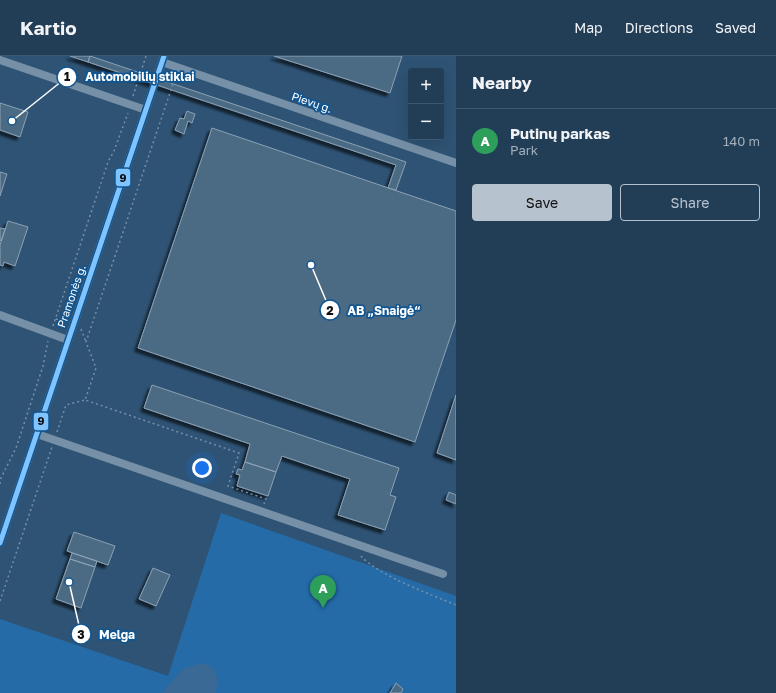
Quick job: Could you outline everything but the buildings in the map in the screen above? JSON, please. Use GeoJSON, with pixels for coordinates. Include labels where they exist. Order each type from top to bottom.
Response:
{"type":"FeatureCollection","features":[{"type":"Feature","properties":{"kind":"street","name":"Pievų g."},"geometry":{"type":"LineString","coordinates":[[163,59],[179,68],[456,163]]}},
{"type":"Feature","properties":{"kind":"street","name":"Pramonės g."},"geometry":{"type":"LineString","coordinates":[[0,543],[163,59]]}},
{"type":"Feature","properties":{"kind":"street"},"geometry":{"type":"LineString","coordinates":[[0,60],[146,110]]}},
{"type":"Feature","properties":{"kind":"street"},"geometry":{"type":"LineString","coordinates":[[0,315],[68,340]]}},
{"type":"Feature","properties":{"kind":"street"},"geometry":{"type":"LineString","coordinates":[[36,434],[443,574]]}},
{"type":"Feature","properties":{"kind":"path"},"geometry":{"type":"LineString","coordinates":[[0,484],[1,478],[16,448],[43,366],[50,333],[108,162],[114,151],[131,104],[146,56]]}},
{"type":"Feature","properties":{"kind":"path"},"geometry":{"type":"LineString","coordinates":[[85,400],[96,368],[86,342],[179,68]]}},
{"type":"Feature","properties":{"kind":"path"},"geometry":{"type":"LineString","coordinates":[[0,601],[66,405],[85,400],[239,453],[228,486],[266,499],[261,511]]}},
{"type":"Feature","properties":{"kind":"path"},"geometry":{"type":"LineString","coordinates":[[356,544],[356,550],[366,560],[388,574],[456,605]]}},
{"type":"Feature","properties":{"kind":"shaded area"},"geometry":{"type":"Polygon","coordinates":[[[221,513],[456,596],[456,693],[0,693],[0,619],[168,676],[221,513]]]}},
{"type":"Feature","properties":{"kind":"shaded area"},"geometry":{"type":"Polygon","coordinates":[[[201,663],[211,667],[216,674],[216,693],[161,693],[183,669],[201,663]]]}},
{"type":"Feature","properties":{"kind":"transit line","name":"9"},"geometry":{"type":"LineString","coordinates":[[0,543],[164,56]]}},
{"type":"Feature","properties":{"kind":"place","name":"Automobilių stiklai"},"geometry":{"type":"Point","coordinates":[12,121]}},
{"type":"Feature","properties":{"kind":"place","name":"AB „Snaigė“"},"geometry":{"type":"Point","coordinates":[311,265]}},
{"type":"Feature","properties":{"kind":"place","name":"Melga"},"geometry":{"type":"Point","coordinates":[69,582]}},
{"type":"Feature","properties":{"kind":"place","name":"Putinų parkas"},"geometry":{"type":"Point","coordinates":[323,608]}}]}
